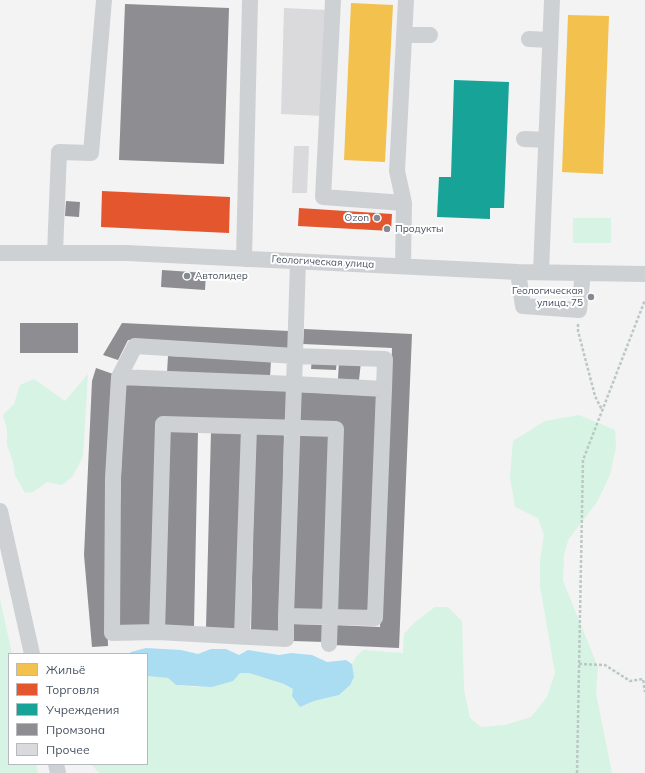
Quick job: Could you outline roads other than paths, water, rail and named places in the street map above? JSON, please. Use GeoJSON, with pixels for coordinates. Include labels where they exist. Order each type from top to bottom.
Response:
{"type":"FeatureCollection","features":[{"type":"Feature","properties":{"kind":"street"},"geometry":{"type":"LineString","coordinates":[[55,253],[59,152],[92,153],[104,0]]}},
{"type":"Feature","properties":{"kind":"street"},"geometry":{"type":"LineString","coordinates":[[244,259],[250,0]]}},
{"type":"Feature","properties":{"kind":"street"},"geometry":{"type":"LineString","coordinates":[[334,0],[323,197],[404,203]]}},
{"type":"Feature","properties":{"kind":"street"},"geometry":{"type":"LineString","coordinates":[[403,266],[404,203],[397,171],[406,0]]}},
{"type":"Feature","properties":{"kind":"street"},"geometry":{"type":"LineString","coordinates":[[541,272],[552,0]]}},
{"type":"Feature","properties":{"kind":"street"},"geometry":{"type":"LineString","coordinates":[[404,35],[430,35]]}},
{"type":"Feature","properties":{"kind":"street"},"geometry":{"type":"LineString","coordinates":[[529,39],[550,40]]}},
{"type":"Feature","properties":{"kind":"street"},"geometry":{"type":"LineString","coordinates":[[524,139],[546,140]]}},
{"type":"Feature","properties":{"kind":"street","name":"Геологическая улица"},"geometry":{"type":"LineString","coordinates":[[0,252],[127,253],[518,272],[645,274]]}},
{"type":"Feature","properties":{"kind":"street"},"geometry":{"type":"LineString","coordinates":[[286,616],[375,618],[385,359],[295,356],[135,346],[120,377],[113,478],[112,633],[157,632],[286,639],[286,616],[293,428],[294,384],[295,356],[298,261]]}},
{"type":"Feature","properties":{"kind":"street"},"geometry":{"type":"LineString","coordinates":[[518,272],[523,306],[579,310],[583,273]]}},
{"type":"Feature","properties":{"kind":"street"},"geometry":{"type":"LineString","coordinates":[[120,377],[384,389]]}},
{"type":"Feature","properties":{"kind":"street"},"geometry":{"type":"LineString","coordinates":[[157,632],[163,424],[336,429],[328,617],[329,644]]}},
{"type":"Feature","properties":{"kind":"street"},"geometry":{"type":"LineString","coordinates":[[242,637],[249,427]]}},
{"type":"Feature","properties":{"kind":"street"},"geometry":{"type":"LineString","coordinates":[[0,511],[32,653]]}},
{"type":"Feature","properties":{"kind":"water"},"geometry":{"type":"Polygon","coordinates":[[[146,648],[181,650],[198,654],[211,649],[226,649],[239,655],[248,650],[279,655],[291,653],[312,655],[327,662],[346,660],[352,664],[354,677],[350,685],[339,695],[314,701],[300,707],[292,696],[293,689],[284,684],[249,673],[240,673],[233,681],[212,687],[176,685],[168,678],[148,676],[148,653],[130,653],[146,648]]]}},
{"type":"Feature","properties":{"kind":"place","name":"Ozon"},"geometry":{"type":"Point","coordinates":[377,218]}},
{"type":"Feature","properties":{"kind":"place","name":"Продукты"},"geometry":{"type":"Point","coordinates":[387,229]}},
{"type":"Feature","properties":{"kind":"place","name":"Автолидер"},"geometry":{"type":"Point","coordinates":[187,276]}},
{"type":"Feature","properties":{"kind":"place","name":"Геологическая улица, 75"},"geometry":{"type":"Point","coordinates":[591,297]}}]}
